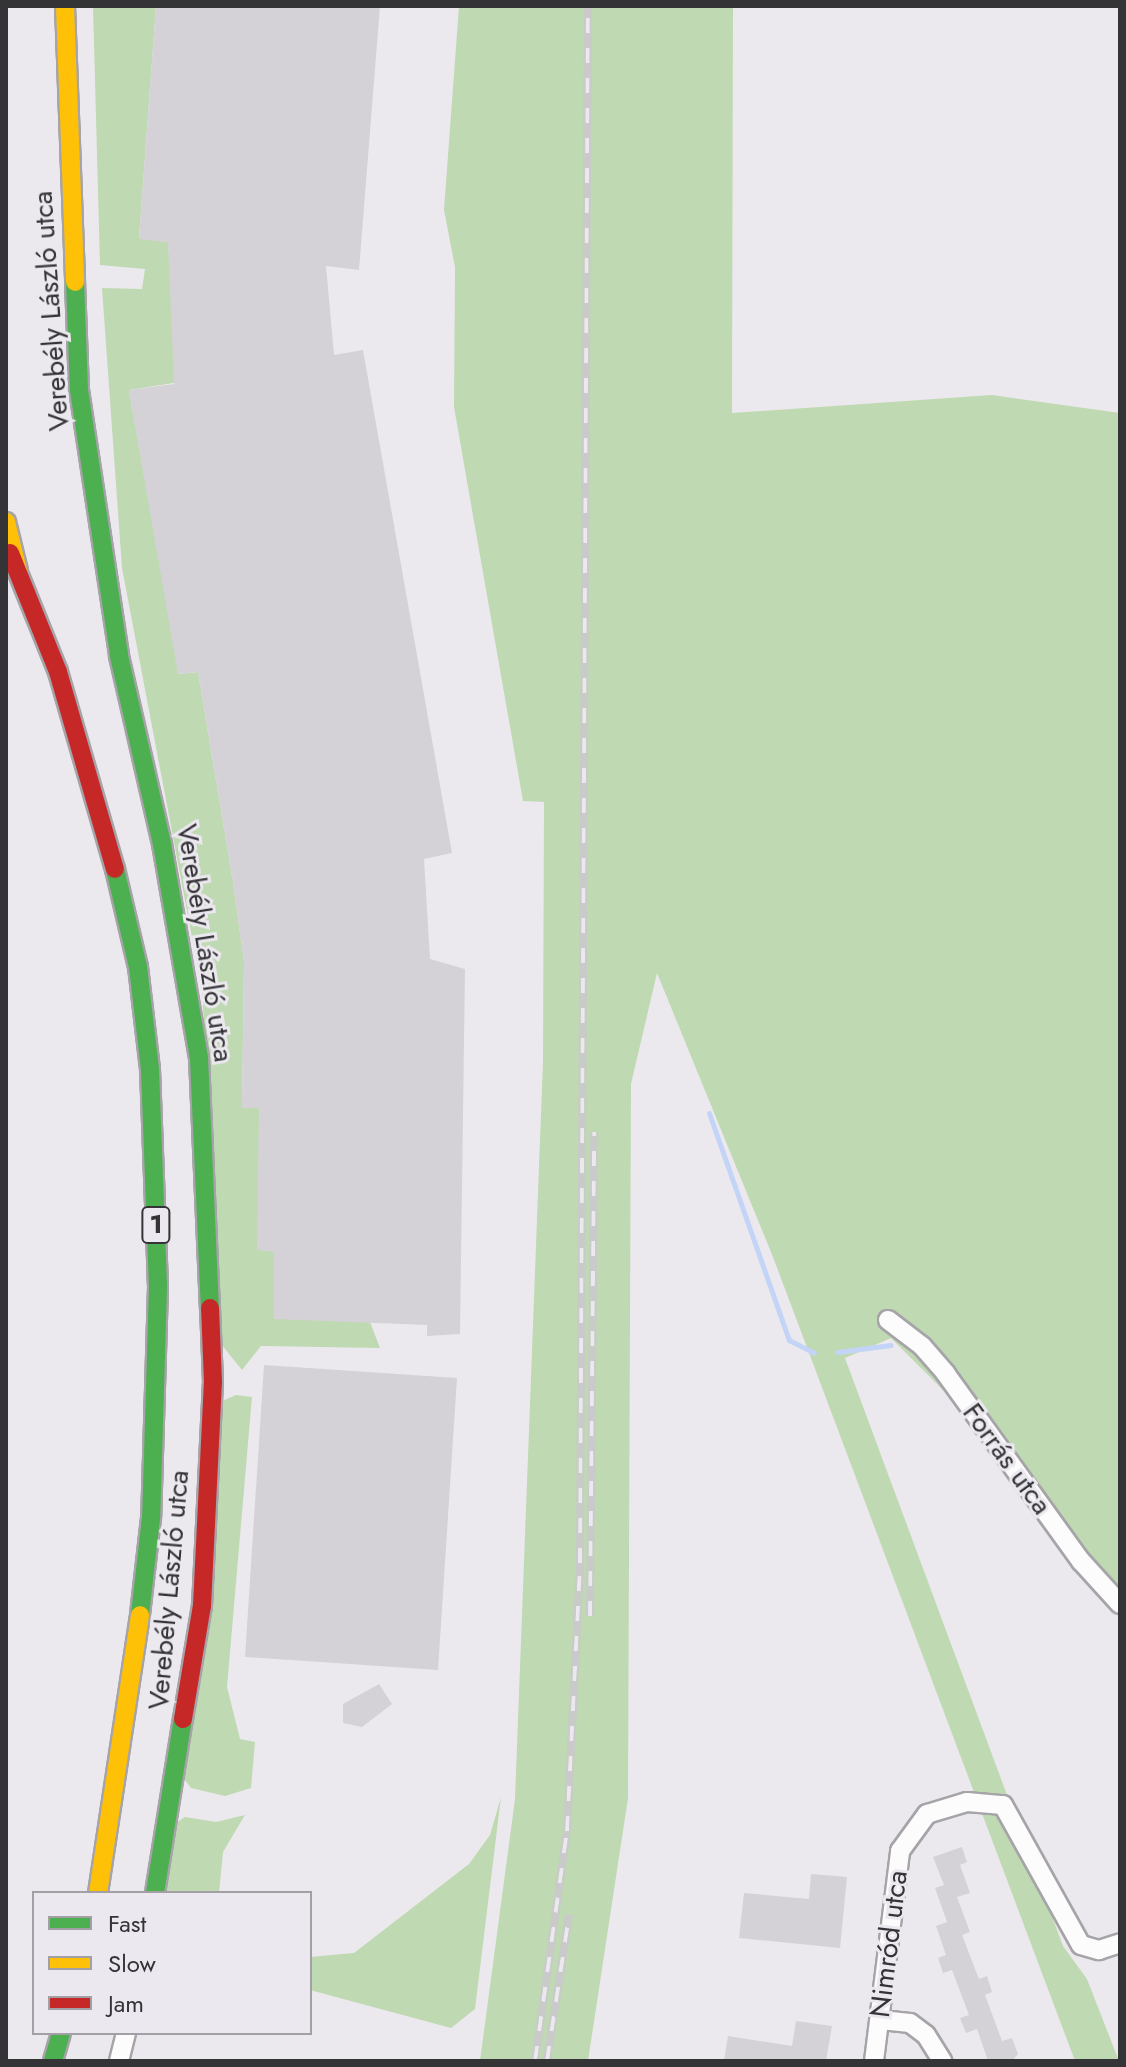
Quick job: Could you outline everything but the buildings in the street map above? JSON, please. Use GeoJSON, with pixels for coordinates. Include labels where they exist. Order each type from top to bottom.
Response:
{"type":"FeatureCollection","features":[{"type":"Feature","properties":{"kind":"main road","name":"Verebély László utca"},"geometry":{"type":"LineString","coordinates":[[65,6],[79,390],[119,656],[162,844],[199,1058],[213,1382],[202,1606],[155,1891]]}},
{"type":"Feature","properties":{"kind":"main road"},"geometry":{"type":"LineString","coordinates":[[6,522],[18,571]]}},
{"type":"Feature","properties":{"kind":"main road","name":"1"},"geometry":{"type":"LineString","coordinates":[[6,545],[58,672],[112,854],[138,967],[150,1069],[158,1287],[151,1518],[131,1703],[98,1891]]}},
{"type":"Feature","properties":{"kind":"main road"},"geometry":{"type":"LineString","coordinates":[[53,2061],[60,2035]]}},
{"type":"Feature","properties":{"kind":"street","name":"Forrás utca"},"geometry":{"type":"LineString","coordinates":[[888,1320],[922,1346],[946,1374],[1081,1561],[1120,1604]]}},
{"type":"Feature","properties":{"kind":"street","name":"Nimród utca"},"geometry":{"type":"LineString","coordinates":[[874,2061],[900,1851],[927,1814],[987,1801],[1003,1805],[1081,1945],[1099,1950],[1120,1943]]}},
{"type":"Feature","properties":{"kind":"street"},"geometry":{"type":"LineString","coordinates":[[881,2020],[910,2023],[926,2035],[942,2061]]}},
{"type":"Feature","properties":{"kind":"street"},"geometry":{"type":"LineString","coordinates":[[119,2061],[126,2035]]}},
{"type":"Feature","properties":{"kind":"green space"},"geometry":{"type":"Polygon","coordinates":[[[93,6],[156,6],[139,238],[168,242],[180,382],[129,390],[179,674],[198,672],[233,882],[244,962],[242,1108],[259,1108],[265,1249],[274,1252],[274,1318],[370,1322],[380,1348],[261,1346],[242,1370],[212,1333],[216,1231],[202,990],[122,568],[102,288],[142,289],[145,269],[100,265],[93,6]]]}},
{"type":"Feature","properties":{"kind":"green space"},"geometry":{"type":"Polygon","coordinates":[[[459,6],[733,6],[732,413],[992,395],[1120,413],[1120,1617],[948,1395],[891,1338],[845,1358],[1063,1946],[1087,1979],[1119,2061],[1075,2061],[773,1257],[657,973],[631,1084],[628,1798],[588,2061],[480,2061],[515,1799],[543,1061],[544,802],[523,801],[454,407],[455,267],[444,210],[459,6]]]}},
{"type":"Feature","properties":{"kind":"green space"},"geometry":{"type":"Polygon","coordinates":[[[236,1395],[252,1397],[227,1687],[240,1739],[255,1742],[251,1788],[225,1796],[191,1788],[181,1775],[220,1402],[236,1395]]]}},
{"type":"Feature","properties":{"kind":"green space"},"geometry":{"type":"Polygon","coordinates":[[[501,1797],[475,2009],[451,2028],[312,1991],[312,1957],[354,1953],[469,1864],[490,1835],[501,1797]]]}},
{"type":"Feature","properties":{"kind":"green space"},"geometry":{"type":"Polygon","coordinates":[[[245,1815],[223,1852],[219,1891],[152,1891],[168,1828],[185,1817],[216,1822],[245,1815]]]}},
{"type":"Feature","properties":{"kind":"waterway"},"geometry":{"type":"LineString","coordinates":[[709,1113],[789,1340],[814,1353]]}},
{"type":"Feature","properties":{"kind":"waterway"},"geometry":{"type":"LineString","coordinates":[[837,1352],[891,1345]]}},
{"type":"Feature","properties":{"kind":"railway"},"geometry":{"type":"LineString","coordinates":[[535,2061],[567,1831],[580,1563],[588,6]]}},
{"type":"Feature","properties":{"kind":"railway"},"geometry":{"type":"LineString","coordinates":[[590,1616],[594,1132]]}},
{"type":"Feature","properties":{"kind":"railway"},"geometry":{"type":"LineString","coordinates":[[547,2061],[569,1915]]}},
{"type":"Feature","properties":{"kind":"traffic: fast"},"geometry":{"type":"LineString","coordinates":[[75,282],[79,390],[119,656],[162,844],[199,1058],[210,1308]]}},
{"type":"Feature","properties":{"kind":"traffic: fast"},"geometry":{"type":"LineString","coordinates":[[115,869],[138,967],[150,1069],[158,1287],[151,1518],[140,1615]]}},
{"type":"Feature","properties":{"kind":"traffic: fast"},"geometry":{"type":"LineString","coordinates":[[155,1891],[183,1719]]}},
{"type":"Feature","properties":{"kind":"traffic: fast"},"geometry":{"type":"LineString","coordinates":[[53,2061],[60,2035]]}},
{"type":"Feature","properties":{"kind":"traffic: slow"},"geometry":{"type":"LineString","coordinates":[[65,6],[75,282]]}},
{"type":"Feature","properties":{"kind":"traffic: slow"},"geometry":{"type":"LineString","coordinates":[[6,522],[18,571]]}},
{"type":"Feature","properties":{"kind":"traffic: slow"},"geometry":{"type":"LineString","coordinates":[[98,1891],[140,1615]]}},
{"type":"Feature","properties":{"kind":"traffic: jam"},"geometry":{"type":"LineString","coordinates":[[10,553],[58,672],[115,869]]}},
{"type":"Feature","properties":{"kind":"traffic: jam"},"geometry":{"type":"LineString","coordinates":[[183,1719],[202,1606],[213,1382],[210,1308]]}}]}
